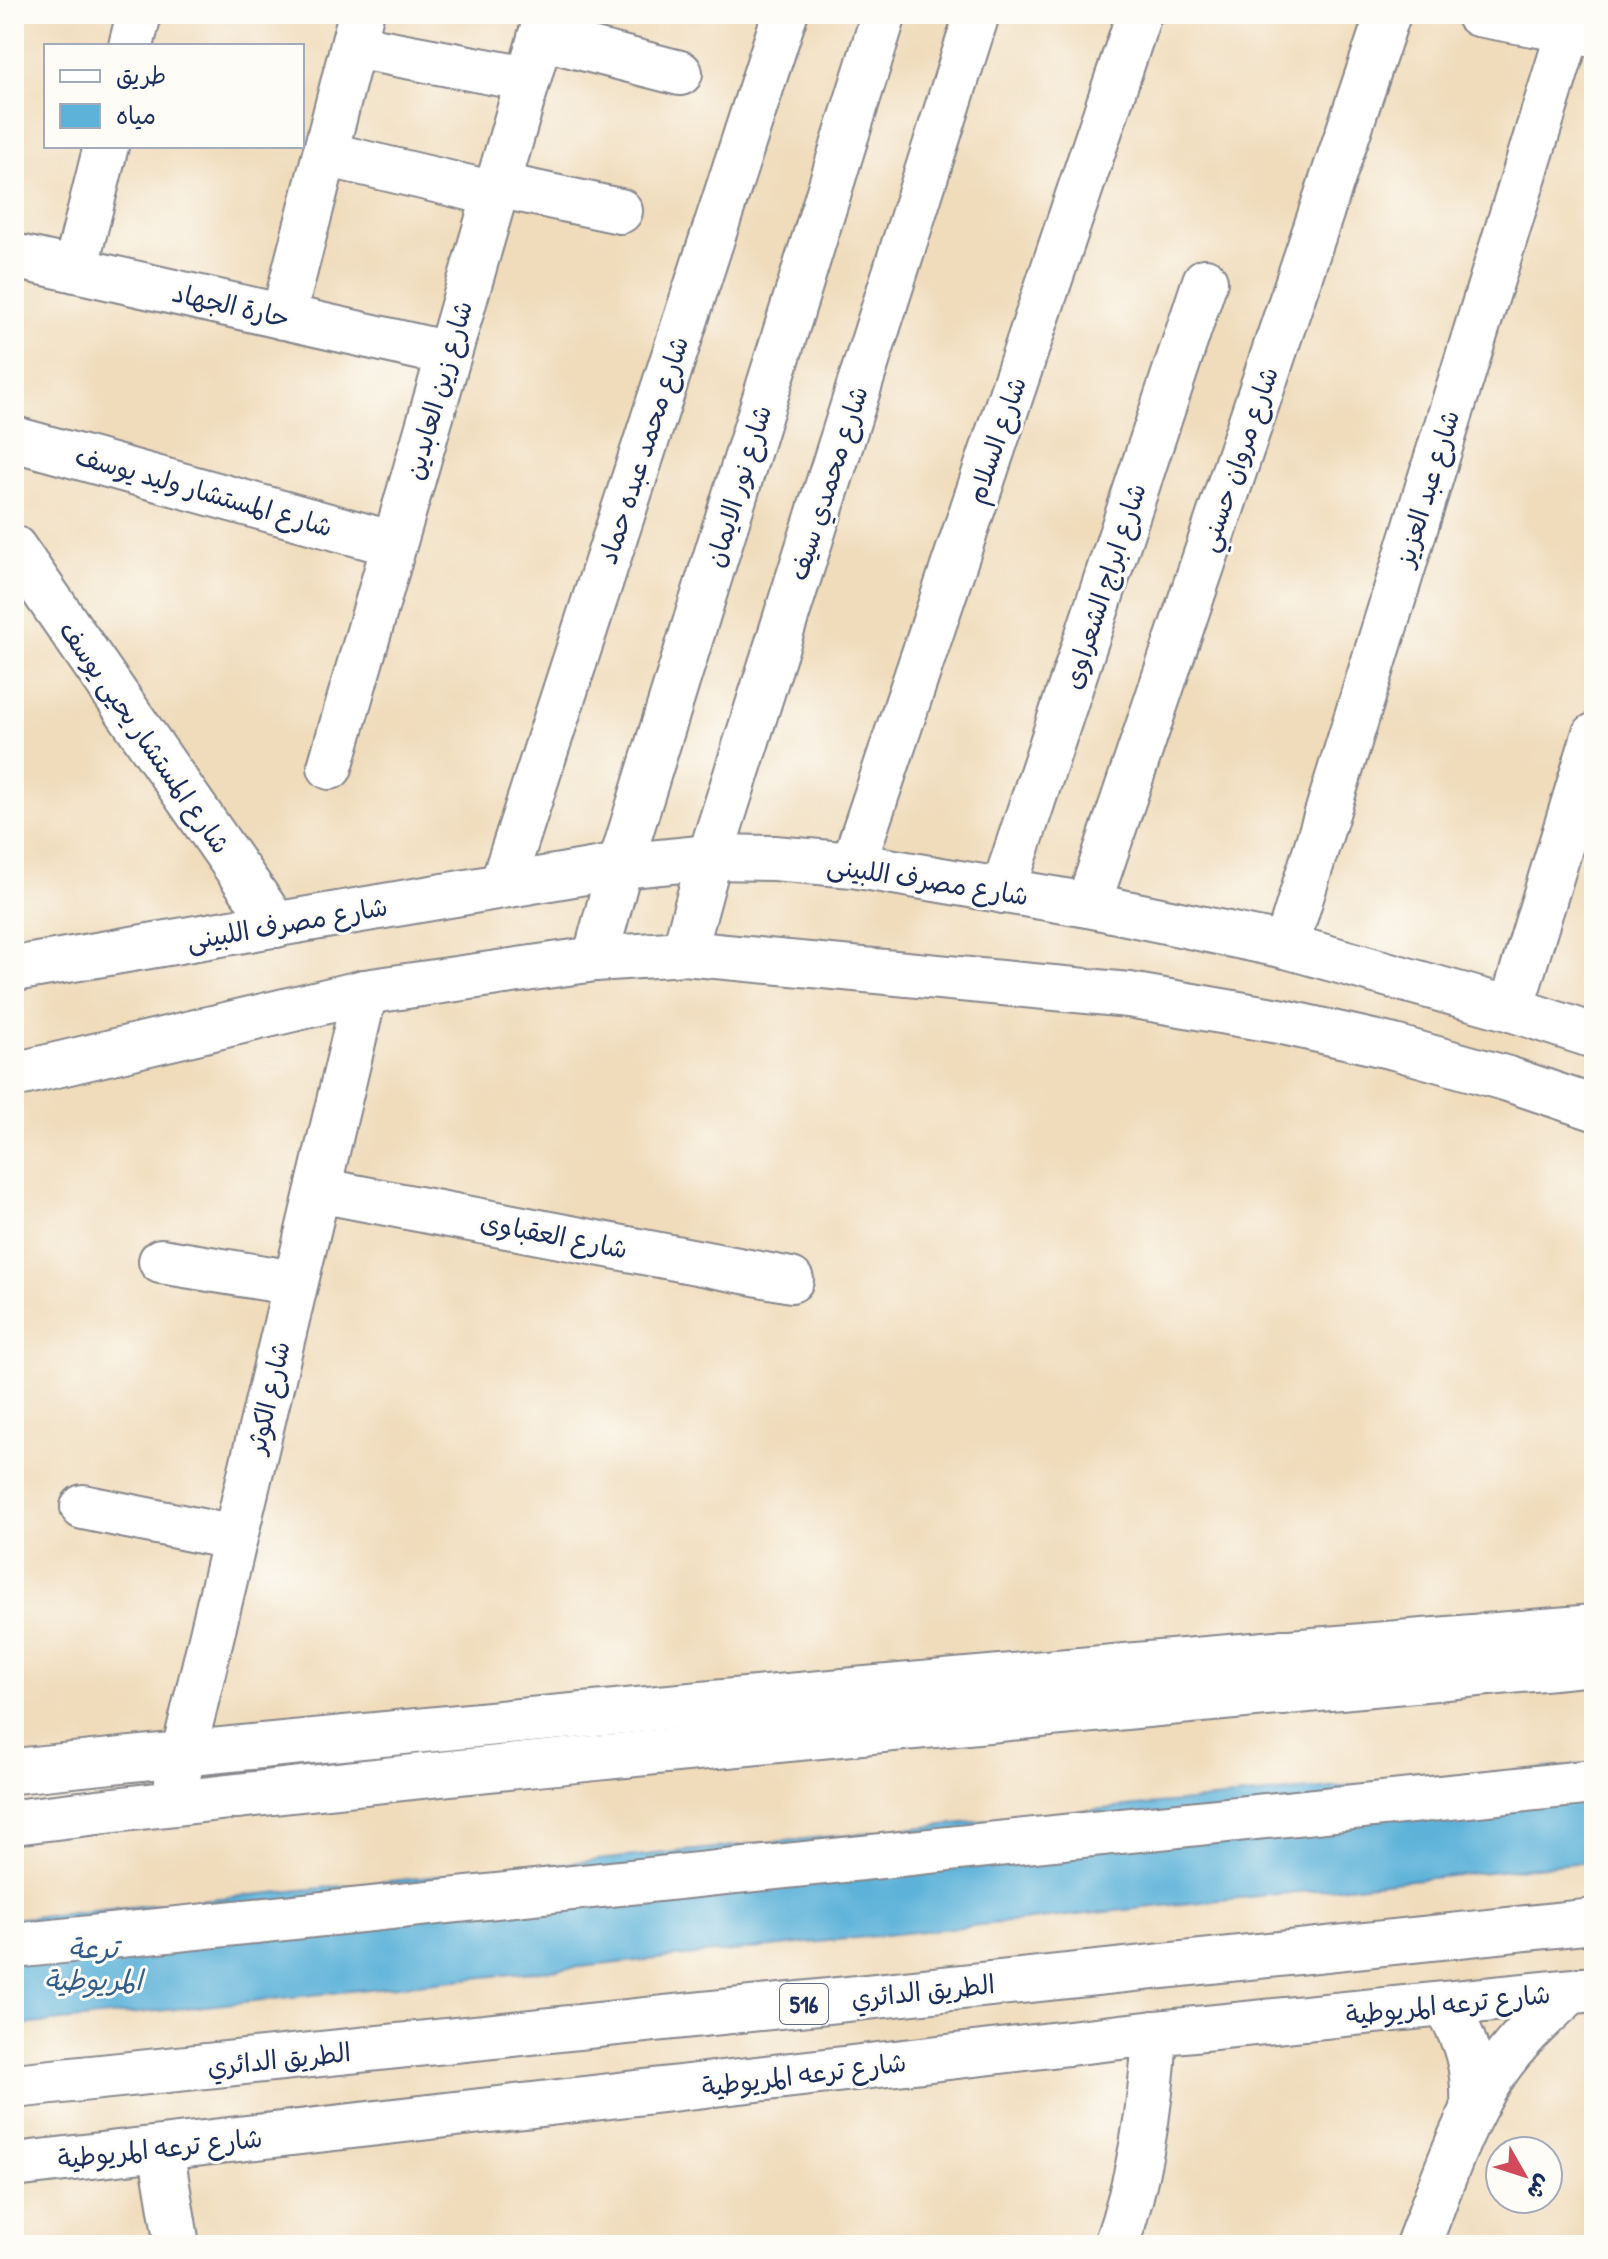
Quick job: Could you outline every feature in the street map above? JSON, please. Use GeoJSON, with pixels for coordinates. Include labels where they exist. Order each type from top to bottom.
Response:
{"type":"FeatureCollection","features":[{"type":"Feature","properties":{"kind":"main road"},"geometry":{"type":"LineString","coordinates":[[132,44],[139,14]]}},
{"type":"Feature","properties":{"kind":"main road","name":"شارع محمد عبده حماد"},"geometry":{"type":"LineString","coordinates":[[502,885],[785,14]]}},
{"type":"Feature","properties":{"kind":"main road","name":"شارع نور الايمان"},"geometry":{"type":"LineString","coordinates":[[595,959],[620,866],[884,14]]}},
{"type":"Feature","properties":{"kind":"main road","name":"شارع محمدي سيف"},"geometry":{"type":"LineString","coordinates":[[684,953],[710,857],[977,14]]}},
{"type":"Feature","properties":{"kind":"main road","name":"شارع السلام"},"geometry":{"type":"LineString","coordinates":[[853,865],[1139,14]]}},
{"type":"Feature","properties":{"kind":"main road","name":"شارع مروان حسني"},"geometry":{"type":"LineString","coordinates":[[1088,905],[1388,14]]}},
{"type":"Feature","properties":{"kind":"main road"},"geometry":{"type":"LineString","coordinates":[[1478,14],[1581,33]]}},
{"type":"Feature","properties":{"kind":"main road"},"geometry":{"type":"LineString","coordinates":[[543,26],[680,73]]}},
{"type":"Feature","properties":{"kind":"main road","name":"شارع زين العابدين"},"geometry":{"type":"LineString","coordinates":[[330,767],[543,26]]}},
{"type":"Feature","properties":{"kind":"main road"},"geometry":{"type":"LineString","coordinates":[[283,317],[357,30],[528,79]]}},
{"type":"Feature","properties":{"kind":"main road","name":"شارع عبد العزيز"},"geometry":{"type":"LineString","coordinates":[[1286,946],[1581,33]]}},
{"type":"Feature","properties":{"kind":"main road"},"geometry":{"type":"LineString","coordinates":[[75,270],[106,148]]}},
{"type":"Feature","properties":{"kind":"main road"},"geometry":{"type":"LineString","coordinates":[[325,154],[496,190],[620,211]]}},
{"type":"Feature","properties":{"kind":"main road","name":"حارة الجهاد"},"geometry":{"type":"LineString","coordinates":[[14,256],[449,354]]}},
{"type":"Feature","properties":{"kind":"main road","name":"شارع ابراج الشعراوى"},"geometry":{"type":"LineString","coordinates":[[1003,891],[1205,281]]}},
{"type":"Feature","properties":{"kind":"main road","name":"شارع المستشار وليد يوسف"},"geometry":{"type":"LineString","coordinates":[[14,439],[394,544]]}},
{"type":"Feature","properties":{"kind":"main road","name":"شارع المستشار يحيى يوسف"},"geometry":{"type":"LineString","coordinates":[[14,548],[276,925]]}},
{"type":"Feature","properties":{"kind":"main road"},"geometry":{"type":"LineString","coordinates":[[1511,1009],[1594,736]]}},
{"type":"Feature","properties":{"kind":"main road","name":"شارع مصرف اللبينى"},"geometry":{"type":"LineString","coordinates":[[14,969],[620,866],[710,857],[774,858],[853,865],[1088,905],[1286,946],[1511,1009],[1594,1036]]}},
{"type":"Feature","properties":{"kind":"main road"},"geometry":{"type":"LineString","coordinates":[[14,1075],[365,992],[595,959],[684,953],[1144,997],[1279,1021],[1394,1047],[1508,1079],[1594,1108]]}},
{"type":"Feature","properties":{"kind":"main road","name":"شارع الكوثر"},"geometry":{"type":"LineString","coordinates":[[172,1803],[365,992]]}},
{"type":"Feature","properties":{"kind":"main road","name":"شارع العقباوى"},"geometry":{"type":"LineString","coordinates":[[318,1190],[791,1280]]}},
{"type":"Feature","properties":{"kind":"main road"},"geometry":{"type":"LineString","coordinates":[[161,1261],[295,1283]]}},
{"type":"Feature","properties":{"kind":"main road"},"geometry":{"type":"LineString","coordinates":[[83,1507],[235,1538]]}},
{"type":"Feature","properties":{"kind":"main road"},"geometry":{"type":"LineString","coordinates":[[14,1822],[1283,1672],[1594,1627]]}},
{"type":"Feature","properties":{"kind":"main road"},"geometry":{"type":"LineString","coordinates":[[14,1771],[506,1720],[1283,1672],[1594,1663]]}},
{"type":"Feature","properties":{"kind":"main road"},"geometry":{"type":"LineString","coordinates":[[14,1946],[1594,1782]]}},
{"type":"Feature","properties":{"kind":"main road","name":"الطريق الدائري"},"geometry":{"type":"LineString","coordinates":[[14,2086],[1594,1921]]}},
{"type":"Feature","properties":{"kind":"main road"},"geometry":{"type":"LineString","coordinates":[[1418,2245],[1473,2110],[1492,2076],[1541,2017],[1582,1991]]}},
{"type":"Feature","properties":{"kind":"main road","name":"شارع ترعه المريوطية"},"geometry":{"type":"LineString","coordinates":[[14,2165],[1155,2033],[1582,1991]]}},
{"type":"Feature","properties":{"kind":"main road"},"geometry":{"type":"LineString","coordinates":[[1445,2005],[1457,2024],[1472,2065],[1473,2110]]}},
{"type":"Feature","properties":{"kind":"main road"},"geometry":{"type":"LineString","coordinates":[[1116,2245],[1137,2172],[1148,2114],[1155,2033]]}},
{"type":"Feature","properties":{"kind":"main road"},"geometry":{"type":"LineString","coordinates":[[161,2149],[177,2245]]}},
{"type":"Feature","properties":{"kind":"water","name":"ترعة المريوطية"},"geometry":{"type":"Polygon","coordinates":[[[1594,1764],[1594,1861],[14,2026],[14,1919],[1081,1811],[1594,1764]]]}}]}
